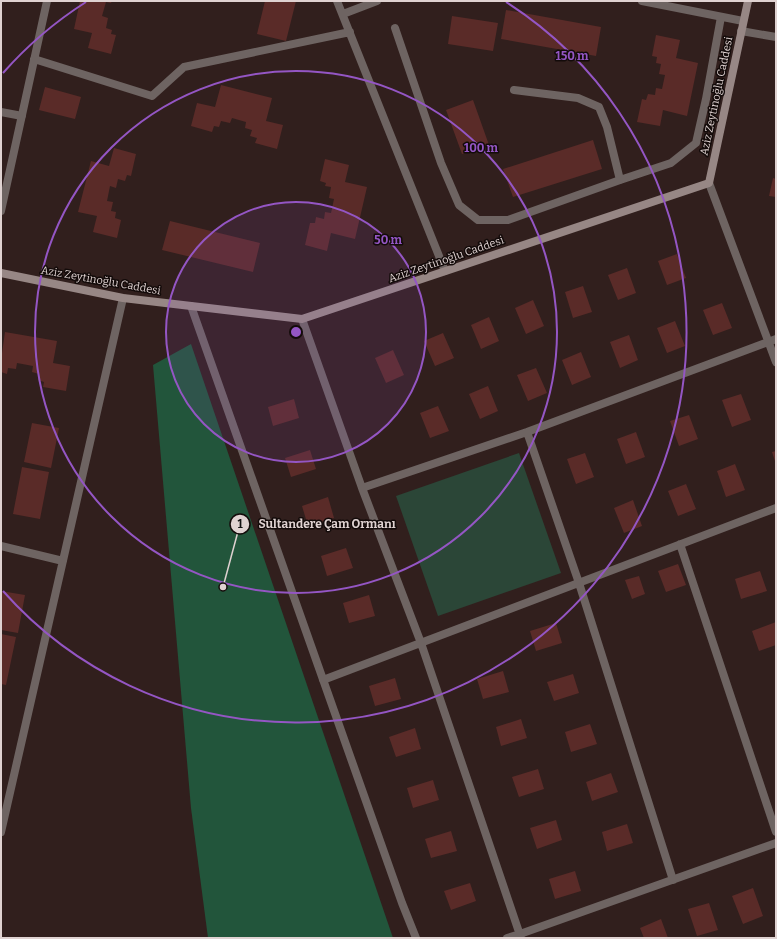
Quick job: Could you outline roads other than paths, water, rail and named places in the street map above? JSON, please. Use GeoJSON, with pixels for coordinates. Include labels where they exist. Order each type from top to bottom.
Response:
{"type":"FeatureCollection","features":[{"type":"Feature","properties":{"kind":"main road","name":"Aziz Zeytinoğlu Caddesi"},"geometry":{"type":"LineString","coordinates":[[1,273],[123,298],[302,319],[709,183],[748,1]]}},
{"type":"Feature","properties":{"kind":"street"},"geometry":{"type":"LineString","coordinates":[[1,211],[47,1]]}},
{"type":"Feature","properties":{"kind":"street"},"geometry":{"type":"LineString","coordinates":[[337,1],[445,271]]}},
{"type":"Feature","properties":{"kind":"street"},"geometry":{"type":"LineString","coordinates":[[343,14],[377,1]]}},
{"type":"Feature","properties":{"kind":"street"},"geometry":{"type":"LineString","coordinates":[[642,1],[744,21]]}},
{"type":"Feature","properties":{"kind":"street"},"geometry":{"type":"LineString","coordinates":[[394,28],[441,163],[459,205],[478,220],[508,220],[671,163],[696,143],[706,99],[721,17]]}},
{"type":"Feature","properties":{"kind":"street"},"geometry":{"type":"LineString","coordinates":[[741,31],[776,37]]}},
{"type":"Feature","properties":{"kind":"street"},"geometry":{"type":"LineString","coordinates":[[34,59],[152,96],[184,67],[350,32]]}},
{"type":"Feature","properties":{"kind":"street"},"geometry":{"type":"LineString","coordinates":[[514,90],[578,98],[599,107],[607,126],[620,180]]}},
{"type":"Feature","properties":{"kind":"street"},"geometry":{"type":"LineString","coordinates":[[1,112],[22,116]]}},
{"type":"Feature","properties":{"kind":"street"},"geometry":{"type":"LineString","coordinates":[[709,183],[772,340],[776,362]]}},
{"type":"Feature","properties":{"kind":"street"},"geometry":{"type":"LineString","coordinates":[[1,832],[3,814],[123,298]]}},
{"type":"Feature","properties":{"kind":"street"},"geometry":{"type":"LineString","coordinates":[[191,306],[416,938]]}},
{"type":"Feature","properties":{"kind":"street"},"geometry":{"type":"LineString","coordinates":[[302,319],[362,488],[421,643],[520,936]]}},
{"type":"Feature","properties":{"kind":"street"},"geometry":{"type":"LineString","coordinates":[[362,488],[527,432],[772,340]]}},
{"type":"Feature","properties":{"kind":"street"},"geometry":{"type":"LineString","coordinates":[[527,432],[579,583],[674,880]]}},
{"type":"Feature","properties":{"kind":"street"},"geometry":{"type":"LineString","coordinates":[[323,680],[776,508]]}},
{"type":"Feature","properties":{"kind":"street"},"geometry":{"type":"LineString","coordinates":[[680,544],[776,832]]}},
{"type":"Feature","properties":{"kind":"street"},"geometry":{"type":"LineString","coordinates":[[1,546],[63,561]]}},
{"type":"Feature","properties":{"kind":"street"},"geometry":{"type":"LineString","coordinates":[[507,938],[520,936],[776,843]]}},
{"type":"Feature","properties":{"kind":"place","name":"Sultandere Çam Ormanı"},"geometry":{"type":"Point","coordinates":[223,587]}}]}
